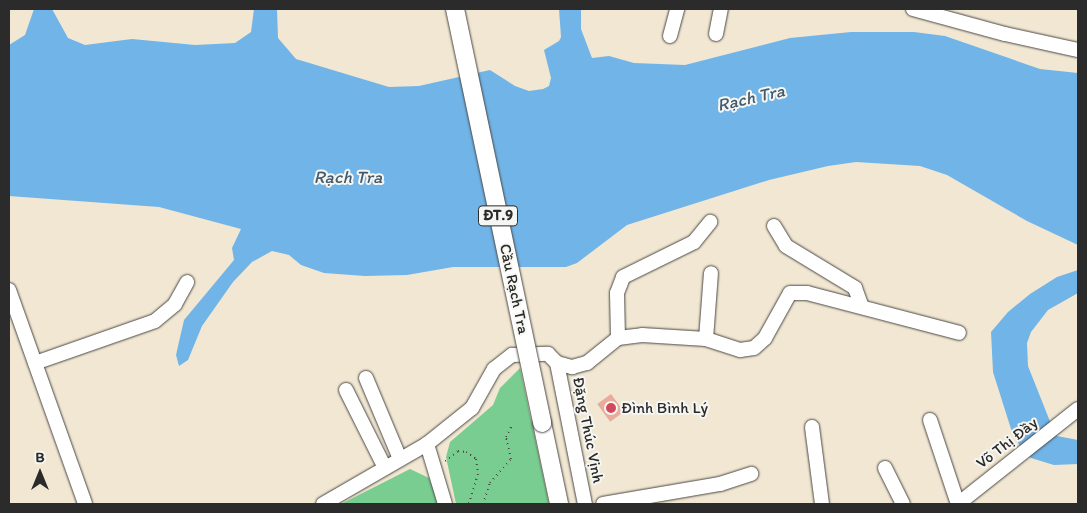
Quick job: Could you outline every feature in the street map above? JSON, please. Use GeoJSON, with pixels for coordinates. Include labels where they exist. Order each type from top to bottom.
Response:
{"type":"FeatureCollection","features":[{"type":"Feature","properties":{"kind":"main road","name":"Cầu Rạch Tra"},"geometry":{"type":"LineString","coordinates":[[455,9],[559,504]]}},
{"type":"Feature","properties":{"kind":"street"},"geometry":{"type":"LineString","coordinates":[[670,36],[678,9]]}},
{"type":"Feature","properties":{"kind":"street"},"geometry":{"type":"LineString","coordinates":[[716,34],[721,9]]}},
{"type":"Feature","properties":{"kind":"street"},"geometry":{"type":"LineString","coordinates":[[913,9],[1005,34],[1078,50]]}},
{"type":"Feature","properties":{"kind":"street"},"geometry":{"type":"LineString","coordinates":[[618,338],[616,293],[623,277],[694,242],[710,222]]}},
{"type":"Feature","properties":{"kind":"street"},"geometry":{"type":"LineString","coordinates":[[774,226],[786,246],[855,288],[862,307]]}},
{"type":"Feature","properties":{"kind":"street"},"geometry":{"type":"LineString","coordinates":[[706,339],[712,273]]}},
{"type":"Feature","properties":{"kind":"street"},"geometry":{"type":"LineString","coordinates":[[35,363],[154,321],[174,304],[187,282]]}},
{"type":"Feature","properties":{"kind":"street"},"geometry":{"type":"LineString","coordinates":[[9,290],[86,504]]}},
{"type":"Feature","properties":{"kind":"street"},"geometry":{"type":"LineString","coordinates":[[323,504],[427,444],[472,408],[494,369],[512,355],[548,354],[557,363],[572,367],[587,363],[618,338],[642,335],[706,339],[740,350],[754,348],[765,338],[790,293],[807,293],[959,333]]}},
{"type":"Feature","properties":{"kind":"street","name":"Đặng Thúc Vịnh"},"geometry":{"type":"LineString","coordinates":[[557,363],[585,504]]}},
{"type":"Feature","properties":{"kind":"street"},"geometry":{"type":"LineString","coordinates":[[366,378],[400,460]]}},
{"type":"Feature","properties":{"kind":"street"},"geometry":{"type":"LineString","coordinates":[[346,390],[385,468]]}},
{"type":"Feature","properties":{"kind":"street","name":"Võ Thị Đầy"},"geometry":{"type":"LineString","coordinates":[[958,504],[1078,409]]}},
{"type":"Feature","properties":{"kind":"street"},"geometry":{"type":"LineString","coordinates":[[930,420],[958,504]]}},
{"type":"Feature","properties":{"kind":"street"},"geometry":{"type":"LineString","coordinates":[[812,428],[822,504]]}},
{"type":"Feature","properties":{"kind":"street"},"geometry":{"type":"LineString","coordinates":[[427,444],[437,471],[445,504]]}},
{"type":"Feature","properties":{"kind":"street"},"geometry":{"type":"LineString","coordinates":[[885,468],[903,504]]}},
{"type":"Feature","properties":{"kind":"street"},"geometry":{"type":"LineString","coordinates":[[603,504],[720,484],[751,474]]}},
{"type":"Feature","properties":{"kind":"path"},"geometry":{"type":"LineString","coordinates":[[483,504],[490,484],[511,459],[506,437],[512,425]]}},
{"type":"Feature","properties":{"kind":"path"},"geometry":{"type":"LineString","coordinates":[[437,471],[450,455],[458,451],[466,452],[476,459],[478,474],[469,504]]}},
{"type":"Feature","properties":{"kind":"green space"},"geometry":{"type":"Polygon","coordinates":[[[520,368],[549,504],[456,504],[446,457],[450,442],[493,405],[500,388],[520,368]]]}},
{"type":"Feature","properties":{"kind":"green space"},"geometry":{"type":"Polygon","coordinates":[[[410,469],[429,478],[439,504],[341,504],[410,469]]]}},
{"type":"Feature","properties":{"kind":"water","name":"Rạch Tra"},"geometry":{"type":"Polygon","coordinates":[[[34,9],[52,9],[68,38],[85,45],[132,39],[195,45],[235,43],[251,32],[254,9],[277,9],[278,38],[296,59],[389,87],[419,86],[490,70],[515,86],[529,91],[543,89],[549,86],[551,78],[544,50],[559,41],[561,37],[559,9],[581,9],[581,29],[592,58],[609,56],[634,63],[685,65],[790,38],[851,32],[914,32],[945,36],[1040,69],[1078,73],[1078,245],[1027,221],[947,175],[920,166],[856,162],[828,166],[769,180],[627,225],[577,263],[566,267],[453,267],[407,275],[365,276],[324,273],[301,265],[289,255],[272,251],[252,262],[233,282],[202,326],[188,360],[179,366],[176,355],[184,320],[234,260],[232,248],[241,229],[159,207],[9,196],[9,45],[25,35],[34,9]]]}},
{"type":"Feature","properties":{"kind":"water"},"geometry":{"type":"Polygon","coordinates":[[[1078,270],[1078,293],[1048,310],[1031,332],[1027,343],[1028,366],[1053,429],[1057,436],[1078,440],[1078,464],[1054,465],[1031,458],[1021,448],[1011,429],[993,372],[991,332],[1008,312],[1030,294],[1057,277],[1078,270]]]}},
{"type":"Feature","properties":{"kind":"building","name":"Đình Bình Lý"},"geometry":{"type":"Polygon","coordinates":[[[611,394],[624,412],[610,422],[597,404],[611,394]]]}},
{"type":"Feature","properties":{"kind":"place","name":"Đình Bình Lý"},"geometry":{"type":"Point","coordinates":[611,408]}}]}
